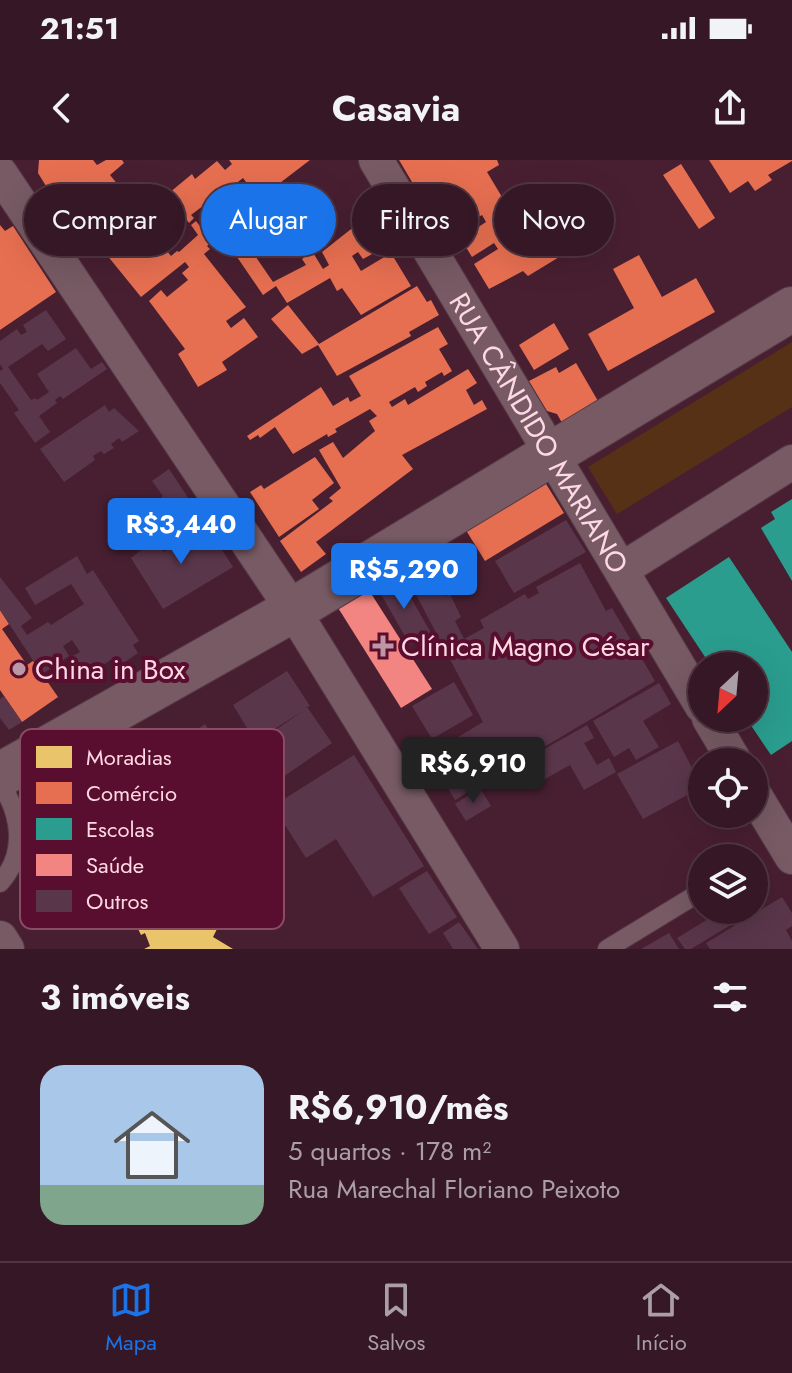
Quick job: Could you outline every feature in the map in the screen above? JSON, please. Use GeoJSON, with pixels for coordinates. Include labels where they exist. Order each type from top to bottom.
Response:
{"type":"FeatureCollection","features":[{"type":"Feature","properties":{"kind":"main road"},"geometry":{"type":"LineString","coordinates":[[82,729],[293,610],[792,309]]}},
{"type":"Feature","properties":{"kind":"main road"},"geometry":{"type":"LineString","coordinates":[[0,775],[20,764]]}},
{"type":"Feature","properties":{"kind":"street","name":"RUA CÂNDIDO MARIANO"},"geometry":{"type":"LineString","coordinates":[[376,160],[688,682]]}},
{"type":"Feature","properties":{"kind":"street"},"geometry":{"type":"LineString","coordinates":[[0,173],[293,610],[502,949]]}},
{"type":"Feature","properties":{"kind":"street"},"geometry":{"type":"LineString","coordinates":[[621,570],[792,462]]}},
{"type":"Feature","properties":{"kind":"street"},"geometry":{"type":"LineString","coordinates":[[768,817],[792,857]]}},
{"type":"Feature","properties":{"kind":"street"},"geometry":{"type":"LineString","coordinates":[[0,938],[7,949]]}},
{"type":"Feature","properties":{"kind":"lane"},"geometry":{"type":"LineString","coordinates":[[0,783],[13,806],[19,830],[16,854],[0,883]]}},
{"type":"Feature","properties":{"kind":"lane"},"geometry":{"type":"LineString","coordinates":[[607,949],[688,900]]}},
{"type":"Feature","properties":{"kind":"shaded area"},"geometry":{"type":"Polygon","coordinates":[[[792,342],[792,407],[617,514],[588,467],[792,342]]]}},
{"type":"Feature","properties":{"kind":"building: Moradias"},"geometry":{"type":"Polygon","coordinates":[[[138,929],[217,929],[213,937],[233,949],[144,949],[150,946],[145,933],[141,935],[138,929]]]}},
{"type":"Feature","properties":{"kind":"building: Comércio"},"geometry":{"type":"Polygon","coordinates":[[[39,160],[93,160],[97,165],[106,160],[122,160],[124,163],[110,175],[117,184],[45,184],[38,173],[39,160]]]}},
{"type":"Feature","properties":{"kind":"building: Comércio"},"geometry":{"type":"Polygon","coordinates":[[[229,160],[310,160],[279,184],[248,184],[243,178],[235,184],[201,184],[201,207],[191,215],[194,218],[189,223],[185,220],[185,184],[180,184],[192,174],[195,179],[217,161],[225,170],[232,164],[229,160]]]}},
{"type":"Feature","properties":{"kind":"building: Comércio"},"geometry":{"type":"Polygon","coordinates":[[[399,160],[497,160],[499,165],[487,172],[494,184],[494,243],[478,253],[478,227],[486,222],[482,215],[478,217],[478,184],[413,184],[399,160]]]}},
{"type":"Feature","properties":{"kind":"building: Comércio"},"geometry":{"type":"Polygon","coordinates":[[[709,160],[792,161],[768,175],[772,180],[755,191],[748,181],[730,193],[709,160]]]}},
{"type":"Feature","properties":{"kind":"building: Comércio"},"geometry":{"type":"Polygon","coordinates":[[[681,164],[715,218],[699,229],[663,175],[681,164]]]}},
{"type":"Feature","properties":{"kind":"building: Comércio"},"geometry":{"type":"Polygon","coordinates":[[[196,221],[201,228],[201,256],[206,256],[246,307],[226,321],[231,328],[244,318],[258,337],[222,362],[227,370],[198,387],[178,354],[185,349],[149,301],[161,290],[167,297],[188,280],[182,273],[189,267],[185,262],[141,297],[108,256],[185,256],[185,247],[198,235],[191,225],[196,221]]]}},
{"type":"Feature","properties":{"kind":"building: Comércio"},"geometry":{"type":"Polygon","coordinates":[[[0,225],[5,231],[13,226],[24,243],[24,256],[33,256],[56,292],[0,330],[0,225]]]}},
{"type":"Feature","properties":{"kind":"building: Comércio"},"geometry":{"type":"Polygon","coordinates":[[[352,228],[352,256],[361,271],[386,256],[393,256],[411,286],[361,315],[342,288],[337,291],[330,278],[287,303],[276,286],[263,295],[236,256],[255,256],[273,282],[306,265],[302,259],[306,256],[315,256],[323,269],[329,265],[324,256],[336,256],[336,241],[352,228]]]}},
{"type":"Feature","properties":{"kind":"building: Comércio"},"geometry":{"type":"Polygon","coordinates":[[[494,252],[494,256],[561,256],[528,276],[523,271],[489,289],[474,264],[494,252]]]}},
{"type":"Feature","properties":{"kind":"building: Comércio"},"geometry":{"type":"Polygon","coordinates":[[[639,255],[662,297],[696,278],[715,312],[608,371],[588,334],[634,308],[613,269],[639,255]]]}},
{"type":"Feature","properties":{"kind":"building: Comércio"},"geometry":{"type":"Polygon","coordinates":[[[417,286],[427,302],[431,300],[439,315],[409,332],[411,336],[337,376],[318,345],[302,354],[271,319],[288,305],[319,344],[417,286]]]}},
{"type":"Feature","properties":{"kind":"building: Comércio"},"geometry":{"type":"Polygon","coordinates":[[[554,323],[569,349],[534,370],[519,345],[554,323]]]}},
{"type":"Feature","properties":{"kind":"building: Comércio"},"geometry":{"type":"Polygon","coordinates":[[[438,327],[448,344],[439,349],[452,371],[444,376],[442,372],[425,382],[427,386],[418,392],[415,387],[389,402],[392,407],[405,399],[408,405],[468,369],[477,383],[466,390],[474,405],[482,400],[487,409],[402,455],[413,469],[316,542],[326,554],[301,572],[280,541],[333,501],[329,498],[341,488],[319,450],[333,442],[343,458],[375,431],[369,421],[377,416],[370,409],[335,429],[337,432],[328,437],[327,434],[293,454],[275,427],[260,438],[258,435],[250,440],[247,436],[321,387],[333,406],[348,397],[350,402],[361,396],[349,376],[438,327]]]}},
{"type":"Feature","properties":{"kind":"building: Comércio"},"geometry":{"type":"Polygon","coordinates":[[[576,363],[602,408],[565,428],[557,414],[547,411],[529,381],[556,367],[559,373],[576,363]]]}},
{"type":"Feature","properties":{"kind":"building: Comércio"},"geometry":{"type":"Polygon","coordinates":[[[315,457],[334,483],[312,500],[319,509],[279,537],[250,492],[261,485],[264,489],[315,457]]]}},
{"type":"Feature","properties":{"kind":"building: Comércio"},"geometry":{"type":"Polygon","coordinates":[[[543,479],[564,513],[485,561],[464,527],[543,479]]]}},
{"type":"Feature","properties":{"kind":"building: Comércio","name":"China in Box"},"geometry":{"type":"Polygon","coordinates":[[[0,610],[9,624],[2,629],[27,665],[33,661],[58,697],[22,722],[0,690],[0,610]]]}},
{"type":"Feature","properties":{"kind":"building: Escolas"},"geometry":{"type":"Polygon","coordinates":[[[792,499],[792,581],[761,528],[775,519],[771,512],[792,499]]]}},
{"type":"Feature","properties":{"kind":"building: Escolas"},"geometry":{"type":"Polygon","coordinates":[[[729,557],[792,652],[792,741],[771,755],[755,732],[768,732],[768,652],[702,652],[666,598],[729,557]]]}},
{"type":"Feature","properties":{"kind":"building: Saúde","name":"Clínica Magno César"},"geometry":{"type":"Polygon","coordinates":[[[365,584],[432,689],[401,708],[335,603],[365,584]]]}},
{"type":"Feature","properties":{"kind":"building: Outros"},"geometry":{"type":"Polygon","coordinates":[[[46,310],[66,339],[48,351],[42,344],[8,367],[31,400],[37,400],[49,392],[37,374],[76,348],[91,369],[102,362],[107,369],[63,399],[60,396],[55,400],[57,403],[39,416],[50,432],[35,443],[14,413],[19,410],[0,383],[0,371],[3,369],[0,364],[0,341],[17,329],[21,335],[27,332],[23,325],[46,310]]]}},
{"type":"Feature","properties":{"kind":"building: Outros"},"geometry":{"type":"Polygon","coordinates":[[[105,405],[109,412],[114,408],[139,431],[122,442],[119,438],[111,444],[114,448],[93,456],[95,460],[64,482],[40,449],[105,405]]]}},
{"type":"Feature","properties":{"kind":"building: Outros"},"geometry":{"type":"Polygon","coordinates":[[[169,469],[205,523],[187,535],[152,481],[169,469]]]}},
{"type":"Feature","properties":{"kind":"building: Outros"},"geometry":{"type":"Polygon","coordinates":[[[566,520],[586,552],[514,593],[495,561],[566,520]]]}},
{"type":"Feature","properties":{"kind":"building: Outros"},"geometry":{"type":"Polygon","coordinates":[[[206,525],[233,567],[163,609],[131,558],[155,539],[164,552],[206,525]]]}},
{"type":"Feature","properties":{"kind":"building: Outros"},"geometry":{"type":"Polygon","coordinates":[[[431,553],[438,566],[436,571],[445,596],[450,594],[461,617],[455,621],[464,639],[484,628],[480,620],[525,594],[528,599],[539,593],[536,587],[580,563],[606,611],[612,608],[655,681],[455,800],[443,780],[470,764],[455,739],[483,722],[403,570],[431,553]]]}},
{"type":"Feature","properties":{"kind":"building: Outros"},"geometry":{"type":"Polygon","coordinates":[[[77,556],[87,574],[93,570],[139,641],[133,645],[138,653],[122,664],[117,656],[84,677],[71,657],[80,652],[72,640],[63,646],[69,656],[42,674],[0,610],[0,577],[32,618],[21,626],[27,635],[48,622],[51,625],[84,604],[71,584],[35,605],[25,588],[77,556]]]}},
{"type":"Feature","properties":{"kind":"building: Outros"},"geometry":{"type":"Polygon","coordinates":[[[399,577],[431,633],[410,645],[378,589],[399,577]]]}},
{"type":"Feature","properties":{"kind":"building: Outros"},"geometry":{"type":"Polygon","coordinates":[[[287,671],[332,743],[284,776],[284,729],[277,729],[303,711],[274,729],[248,729],[233,705],[287,671]]]}},
{"type":"Feature","properties":{"kind":"building: Outros"},"geometry":{"type":"Polygon","coordinates":[[[454,682],[473,715],[432,739],[412,706],[454,682]]]}},
{"type":"Feature","properties":{"kind":"building: Outros"},"geometry":{"type":"Polygon","coordinates":[[[659,683],[671,704],[643,721],[659,747],[636,760],[629,748],[614,757],[593,721],[659,683]]]}},
{"type":"Feature","properties":{"kind":"building: Outros"},"geometry":{"type":"Polygon","coordinates":[[[4,696],[22,722],[9,730],[0,718],[0,699],[4,696]]]}},
{"type":"Feature","properties":{"kind":"building: Outros"},"geometry":{"type":"Polygon","coordinates":[[[587,725],[594,738],[584,743],[597,765],[609,758],[616,772],[584,790],[570,765],[538,783],[525,760],[587,725]]]}},
{"type":"Feature","properties":{"kind":"building: Outros"},"geometry":{"type":"Polygon","coordinates":[[[678,741],[688,760],[688,795],[643,819],[617,774],[678,741]]]}},
{"type":"Feature","properties":{"kind":"building: Outros"},"geometry":{"type":"Polygon","coordinates":[[[354,755],[424,866],[373,897],[336,839],[306,858],[284,823],[284,799],[354,755]]]}},
{"type":"Feature","properties":{"kind":"building: Outros"},"geometry":{"type":"Polygon","coordinates":[[[480,788],[491,806],[466,821],[455,804],[480,788]]]}},
{"type":"Feature","properties":{"kind":"building: Outros"},"geometry":{"type":"Polygon","coordinates":[[[427,871],[457,917],[429,934],[399,888],[427,871]]]}},
{"type":"Feature","properties":{"kind":"building: Outros"},"geometry":{"type":"Polygon","coordinates":[[[782,897],[792,913],[792,926],[786,930],[792,941],[792,949],[710,949],[706,943],[737,924],[768,924],[768,905],[782,897]]]}},
{"type":"Feature","properties":{"kind":"building: Outros"},"geometry":{"type":"Polygon","coordinates":[[[459,922],[478,949],[453,949],[443,933],[459,922]]]}},
{"type":"Feature","properties":{"kind":"building: Outros"},"geometry":{"type":"Polygon","coordinates":[[[700,924],[732,924],[691,949],[685,949],[677,938],[700,924]]]}},
{"type":"Feature","properties":{"kind":"building: Outros"},"geometry":{"type":"Polygon","coordinates":[[[669,933],[679,949],[641,949],[669,933]]]}},
{"type":"Feature","properties":{"kind":"place","name":"Clínica Magno César"},"geometry":{"type":"Point","coordinates":[383,646]}},
{"type":"Feature","properties":{"kind":"place","name":"China in Box"},"geometry":{"type":"Point","coordinates":[19,669]}}]}
